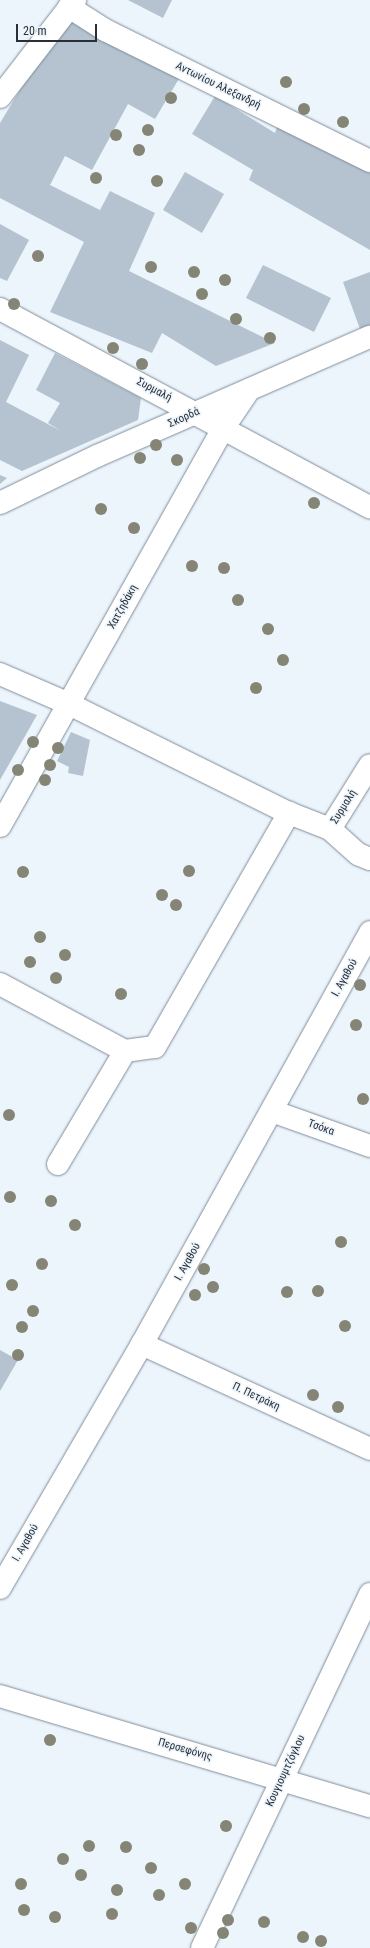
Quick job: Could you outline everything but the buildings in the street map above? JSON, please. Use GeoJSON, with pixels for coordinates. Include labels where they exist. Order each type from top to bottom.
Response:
{"type":"FeatureCollection","features":[{"type":"Feature","properties":{"kind":"street"},"geometry":{"type":"LineString","coordinates":[[0,97],[72,4]]}},
{"type":"Feature","properties":{"kind":"street","name":"Αντωνίου Αλεξανδρή"},"geometry":{"type":"LineString","coordinates":[[72,4],[104,30],[370,161]]}},
{"type":"Feature","properties":{"kind":"street","name":"Συρμαλή"},"geometry":{"type":"LineString","coordinates":[[0,309],[196,413],[222,430],[370,507]]}},
{"type":"Feature","properties":{"kind":"street","name":"Σκορδά"},"geometry":{"type":"LineString","coordinates":[[0,503],[90,459],[370,337]]}},
{"type":"Feature","properties":{"kind":"street","name":"Χατζηδάκη"},"geometry":{"type":"LineString","coordinates":[[0,826],[222,430],[249,390]]}},
{"type":"Feature","properties":{"kind":"street"},"geometry":{"type":"LineString","coordinates":[[0,674],[69,704],[289,813],[330,829],[358,854],[370,859]]}},
{"type":"Feature","properties":{"kind":"street","name":"Συρμαλή"},"geometry":{"type":"LineString","coordinates":[[330,829],[370,765]]}},
{"type":"Feature","properties":{"kind":"street"},"geometry":{"type":"LineString","coordinates":[[0,984],[125,1051],[155,1047],[289,813]]}},
{"type":"Feature","properties":{"kind":"street","name":"Ι. Αγαθού"},"geometry":{"type":"LineString","coordinates":[[0,1588],[142,1344],[370,932]]}},
{"type":"Feature","properties":{"kind":"street"},"geometry":{"type":"LineString","coordinates":[[58,1164],[125,1051]]}},
{"type":"Feature","properties":{"kind":"street","name":"Τσόκα"},"geometry":{"type":"LineString","coordinates":[[272,1110],[370,1146]]}},
{"type":"Feature","properties":{"kind":"street","name":"Π. Πετράκη"},"geometry":{"type":"LineString","coordinates":[[142,1344],[370,1449]]}},
{"type":"Feature","properties":{"kind":"street","name":"Κουγιουμτζόγλου"},"geometry":{"type":"LineString","coordinates":[[202,1948],[370,1594]]}},
{"type":"Feature","properties":{"kind":"street","name":"Περσεφόνης"},"geometry":{"type":"LineString","coordinates":[[0,1696],[370,1806]]}}]}
